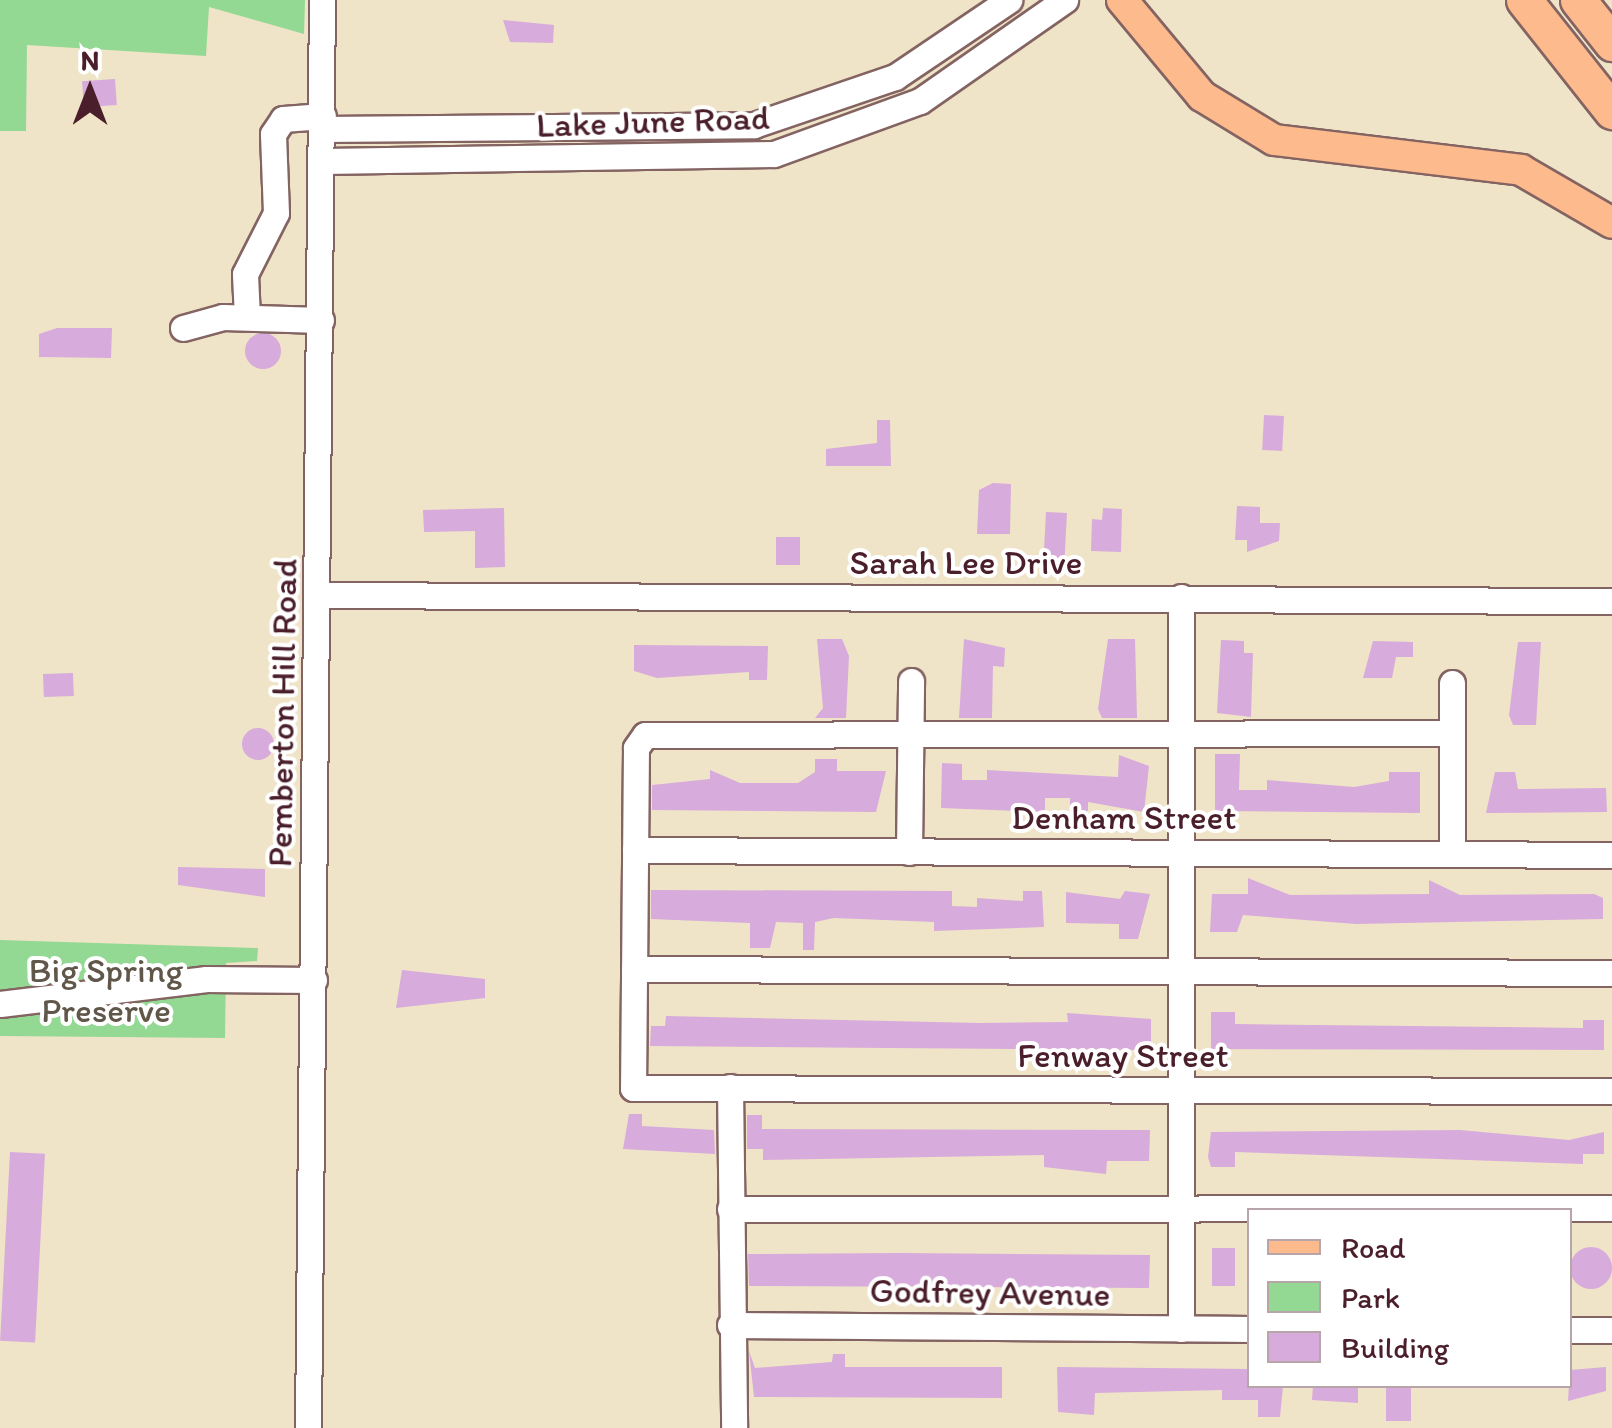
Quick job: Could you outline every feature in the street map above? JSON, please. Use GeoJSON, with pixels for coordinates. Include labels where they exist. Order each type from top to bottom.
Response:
{"type":"FeatureCollection","features":[{"type":"Feature","properties":{"kind":"highway"},"geometry":{"type":"LineString","coordinates":[[1524,0],[1612,111]]}},
{"type":"Feature","properties":{"kind":"highway"},"geometry":{"type":"LineString","coordinates":[[1578,0],[1612,43]]}},
{"type":"Feature","properties":{"kind":"main road"},"geometry":{"type":"LineString","coordinates":[[1122,0],[1202,96],[1274,140],[1521,170],[1612,222]]}},
{"type":"Feature","properties":{"kind":"street","name":"Pemberton Hill Road"},"geometry":{"type":"LineString","coordinates":[[308,1428],[322,0]]}},
{"type":"Feature","properties":{"kind":"street","name":"Lake June Road"},"geometry":{"type":"LineString","coordinates":[[247,318],[245,274],[276,212],[273,134],[283,119],[323,123],[754,125],[853,97],[978,9],[1008,0]]}},
{"type":"Feature","properties":{"kind":"street","name":"Lake June Road"},"geometry":{"type":"LineString","coordinates":[[323,161],[774,154],[908,107],[1065,0]]}},
{"type":"Feature","properties":{"kind":"street"},"geometry":{"type":"LineString","coordinates":[[183,328],[247,318],[321,320]]}},
{"type":"Feature","properties":{"kind":"street","name":"Sarah Lee Drive"},"geometry":{"type":"LineString","coordinates":[[319,595],[1612,601]]}},
{"type":"Feature","properties":{"kind":"street"},"geometry":{"type":"LineString","coordinates":[[1181,597],[1181,1329]]}},
{"type":"Feature","properties":{"kind":"street"},"geometry":{"type":"LineString","coordinates":[[909,852],[910,681]]}},
{"type":"Feature","properties":{"kind":"street"},"geometry":{"type":"LineString","coordinates":[[1452,683],[1452,854]]}},
{"type":"Feature","properties":{"kind":"street"},"geometry":{"type":"LineString","coordinates":[[1452,733],[645,735],[636,748],[634,968],[1612,973]]}},
{"type":"Feature","properties":{"kind":"street","name":"Denham Street"},"geometry":{"type":"LineString","coordinates":[[636,850],[1612,855]]}},
{"type":"Feature","properties":{"kind":"street","name":"Fenway Street"},"geometry":{"type":"LineString","coordinates":[[634,968],[633,1088],[1612,1091]]}},
{"type":"Feature","properties":{"kind":"street"},"geometry":{"type":"LineString","coordinates":[[0,1004],[206,979],[314,980]]}},
{"type":"Feature","properties":{"kind":"street"},"geometry":{"type":"LineString","coordinates":[[730,1087],[734,1428]]}},
{"type":"Feature","properties":{"kind":"street"},"geometry":{"type":"LineString","coordinates":[[730,1209],[1182,1204],[1612,1208]]}},
{"type":"Feature","properties":{"kind":"street","name":"Godfrey Avenue"},"geometry":{"type":"LineString","coordinates":[[730,1325],[1247,1329]]}},
{"type":"Feature","properties":{"kind":"street"},"geometry":{"type":"LineString","coordinates":[[1572,1330],[1612,1330]]}},
{"type":"Feature","properties":{"kind":"green space"},"geometry":{"type":"Polygon","coordinates":[[[0,0],[305,0],[304,34],[209,7],[206,56],[27,45],[26,131],[0,131],[0,0]]]}},
{"type":"Feature","properties":{"kind":"green space","name":"Big Spring Preserve"},"geometry":{"type":"Polygon","coordinates":[[[0,940],[258,948],[257,961],[226,963],[225,1038],[0,1036],[0,940]]]}},
{"type":"Feature","properties":{"kind":"building"},"geometry":{"type":"Polygon","coordinates":[[[503,20],[554,25],[553,43],[510,42],[503,20]]]}},
{"type":"Feature","properties":{"kind":"building"},"geometry":{"type":"Polygon","coordinates":[[[115,79],[117,105],[84,107],[82,81],[115,79]]]}},
{"type":"Feature","properties":{"kind":"building"},"geometry":{"type":"Polygon","coordinates":[[[57,328],[112,328],[111,358],[39,357],[39,334],[57,328]]]}},
{"type":"Feature","properties":{"kind":"building"},"geometry":{"type":"Polygon","coordinates":[[[263,333],[275,339],[281,351],[275,363],[263,369],[251,363],[245,351],[251,339],[263,333]]]}},
{"type":"Feature","properties":{"kind":"building"},"geometry":{"type":"Polygon","coordinates":[[[1264,415],[1284,416],[1282,451],[1262,450],[1264,415]]]}},
{"type":"Feature","properties":{"kind":"building"},"geometry":{"type":"Polygon","coordinates":[[[877,420],[890,420],[891,466],[826,466],[826,449],[877,443],[877,420]]]}},
{"type":"Feature","properties":{"kind":"building"},"geometry":{"type":"Polygon","coordinates":[[[993,483],[1011,484],[1010,534],[977,534],[979,490],[993,483]]]}},
{"type":"Feature","properties":{"kind":"building"},"geometry":{"type":"Polygon","coordinates":[[[1237,506],[1260,507],[1260,523],[1280,523],[1279,541],[1247,552],[1247,540],[1235,540],[1237,506]]]}},
{"type":"Feature","properties":{"kind":"building"},"geometry":{"type":"Polygon","coordinates":[[[504,508],[505,567],[475,568],[475,531],[424,532],[423,510],[504,508]]]}},
{"type":"Feature","properties":{"kind":"building"},"geometry":{"type":"Polygon","coordinates":[[[1103,508],[1122,509],[1121,552],[1091,551],[1092,519],[1102,520],[1103,508]]]}},
{"type":"Feature","properties":{"kind":"building"},"geometry":{"type":"Polygon","coordinates":[[[1046,512],[1067,513],[1064,561],[1043,560],[1046,512]]]}},
{"type":"Feature","properties":{"kind":"building"},"geometry":{"type":"Polygon","coordinates":[[[776,537],[800,537],[800,565],[776,565],[776,537]]]}},
{"type":"Feature","properties":{"kind":"building"},"geometry":{"type":"Polygon","coordinates":[[[817,639],[842,639],[849,656],[846,718],[815,718],[823,708],[817,639]]]}},
{"type":"Feature","properties":{"kind":"building"},"geometry":{"type":"Polygon","coordinates":[[[964,639],[1005,648],[1004,667],[993,666],[992,718],[959,718],[964,639]]]}},
{"type":"Feature","properties":{"kind":"building"},"geometry":{"type":"Polygon","coordinates":[[[1108,639],[1135,639],[1137,718],[1102,718],[1098,709],[1108,639]]]}},
{"type":"Feature","properties":{"kind":"building"},"geometry":{"type":"Polygon","coordinates":[[[1221,640],[1244,641],[1244,653],[1253,653],[1251,717],[1217,713],[1221,640]]]}},
{"type":"Feature","properties":{"kind":"building"},"geometry":{"type":"Polygon","coordinates":[[[1373,641],[1413,642],[1413,657],[1396,657],[1392,678],[1363,678],[1373,641]]]}},
{"type":"Feature","properties":{"kind":"building"},"geometry":{"type":"Polygon","coordinates":[[[1518,642],[1541,642],[1536,725],[1513,725],[1509,715],[1518,642]]]}},
{"type":"Feature","properties":{"kind":"building"},"geometry":{"type":"Polygon","coordinates":[[[634,645],[768,646],[767,680],[749,680],[749,672],[657,678],[634,671],[634,645]]]}},
{"type":"Feature","properties":{"kind":"building"},"geometry":{"type":"Polygon","coordinates":[[[73,673],[74,696],[44,697],[43,674],[73,673]]]}},
{"type":"Feature","properties":{"kind":"building"},"geometry":{"type":"Polygon","coordinates":[[[258,728],[269,733],[274,744],[269,755],[258,760],[247,755],[242,744],[247,733],[258,728]]]}},
{"type":"Feature","properties":{"kind":"building"},"geometry":{"type":"Polygon","coordinates":[[[1215,754],[1240,754],[1239,790],[1267,790],[1267,780],[1354,787],[1389,781],[1389,772],[1420,772],[1420,813],[1215,811],[1215,754]]]}},
{"type":"Feature","properties":{"kind":"building"},"geometry":{"type":"Polygon","coordinates":[[[1119,755],[1149,766],[1144,812],[1088,802],[1088,811],[1070,811],[1070,798],[1045,798],[1045,812],[941,808],[942,763],[962,764],[962,780],[987,780],[987,770],[1118,777],[1119,755]]]}},
{"type":"Feature","properties":{"kind":"building"},"geometry":{"type":"Polygon","coordinates":[[[815,759],[837,759],[837,771],[886,771],[876,812],[652,810],[652,785],[710,779],[710,770],[740,783],[798,783],[815,772],[815,759]]]}},
{"type":"Feature","properties":{"kind":"building"},"geometry":{"type":"Polygon","coordinates":[[[1495,772],[1515,772],[1518,789],[1606,788],[1607,812],[1486,813],[1495,772]]]}},
{"type":"Feature","properties":{"kind":"building"},"geometry":{"type":"Polygon","coordinates":[[[178,867],[265,869],[265,897],[178,885],[178,867]]]}},
{"type":"Feature","properties":{"kind":"building"},"geometry":{"type":"Polygon","coordinates":[[[1248,878],[1290,895],[1429,894],[1429,880],[1460,895],[1594,894],[1603,898],[1603,919],[1356,924],[1243,915],[1237,932],[1210,932],[1212,894],[1248,894],[1248,878]]]}},
{"type":"Feature","properties":{"kind":"building"},"geometry":{"type":"Polygon","coordinates":[[[651,890],[952,891],[952,906],[977,907],[977,898],[1023,901],[1023,891],[1042,891],[1044,927],[934,931],[934,922],[834,918],[815,922],[814,950],[803,950],[803,923],[776,922],[770,948],[750,948],[750,923],[651,919],[651,890]]]}},
{"type":"Feature","properties":{"kind":"building"},"geometry":{"type":"Polygon","coordinates":[[[1125,891],[1150,894],[1138,939],[1119,939],[1119,924],[1066,923],[1066,892],[1120,899],[1125,891]]]}},
{"type":"Feature","properties":{"kind":"building"},"geometry":{"type":"Polygon","coordinates":[[[402,970],[485,979],[485,998],[396,1008],[402,970]]]}},
{"type":"Feature","properties":{"kind":"building"},"geometry":{"type":"Polygon","coordinates":[[[1211,1012],[1235,1012],[1235,1024],[1583,1028],[1583,1020],[1604,1020],[1604,1050],[1211,1049],[1211,1012]]]}},
{"type":"Feature","properties":{"kind":"building"},"geometry":{"type":"Polygon","coordinates":[[[1067,1013],[1151,1019],[1151,1050],[650,1046],[651,1026],[665,1026],[666,1016],[980,1023],[1068,1022],[1067,1013]]]}},
{"type":"Feature","properties":{"kind":"building"},"geometry":{"type":"Polygon","coordinates":[[[629,1114],[642,1114],[642,1126],[714,1130],[715,1154],[623,1149],[629,1114]]]}},
{"type":"Feature","properties":{"kind":"building"},"geometry":{"type":"Polygon","coordinates":[[[747,1115],[762,1115],[762,1129],[1150,1130],[1149,1161],[1107,1161],[1106,1174],[1044,1167],[1044,1155],[763,1160],[763,1149],[747,1149],[747,1115]]]}},
{"type":"Feature","properties":{"kind":"building"},"geometry":{"type":"Polygon","coordinates":[[[1460,1130],[1569,1140],[1604,1132],[1604,1154],[1583,1154],[1583,1164],[1235,1152],[1235,1167],[1211,1167],[1208,1157],[1211,1132],[1460,1130]]]}},
{"type":"Feature","properties":{"kind":"building"},"geometry":{"type":"Polygon","coordinates":[[[10,1152],[45,1154],[35,1343],[0,1341],[10,1152]]]}},
{"type":"Feature","properties":{"kind":"building"},"geometry":{"type":"Polygon","coordinates":[[[1212,1248],[1235,1248],[1235,1286],[1212,1286],[1212,1248]]]}},
{"type":"Feature","properties":{"kind":"building"},"geometry":{"type":"Polygon","coordinates":[[[1583,1248],[1599,1248],[1611,1260],[1611,1276],[1599,1288],[1583,1288],[1572,1277],[1572,1259],[1583,1248]]]}},
{"type":"Feature","properties":{"kind":"building"},"geometry":{"type":"Polygon","coordinates":[[[748,1254],[1150,1255],[1149,1288],[749,1286],[748,1254]]]}},
{"type":"Feature","properties":{"kind":"building"},"geometry":{"type":"Polygon","coordinates":[[[749,1351],[755,1368],[832,1362],[833,1354],[845,1354],[845,1367],[1002,1367],[1002,1398],[754,1397],[749,1351]]]}},
{"type":"Feature","properties":{"kind":"building"},"geometry":{"type":"Polygon","coordinates":[[[1057,1367],[1247,1369],[1247,1388],[1283,1388],[1280,1417],[1258,1417],[1258,1400],[1222,1400],[1222,1390],[1095,1393],[1094,1415],[1058,1412],[1057,1367]]]}},
{"type":"Feature","properties":{"kind":"building"},"geometry":{"type":"Polygon","coordinates":[[[1606,1367],[1606,1391],[1568,1401],[1572,1370],[1606,1367]]]}},
{"type":"Feature","properties":{"kind":"building"},"geometry":{"type":"Polygon","coordinates":[[[1313,1388],[1358,1388],[1358,1403],[1312,1400],[1313,1388]]]}},
{"type":"Feature","properties":{"kind":"building"},"geometry":{"type":"Polygon","coordinates":[[[1386,1388],[1411,1388],[1411,1421],[1386,1421],[1386,1388]]]}}]}
